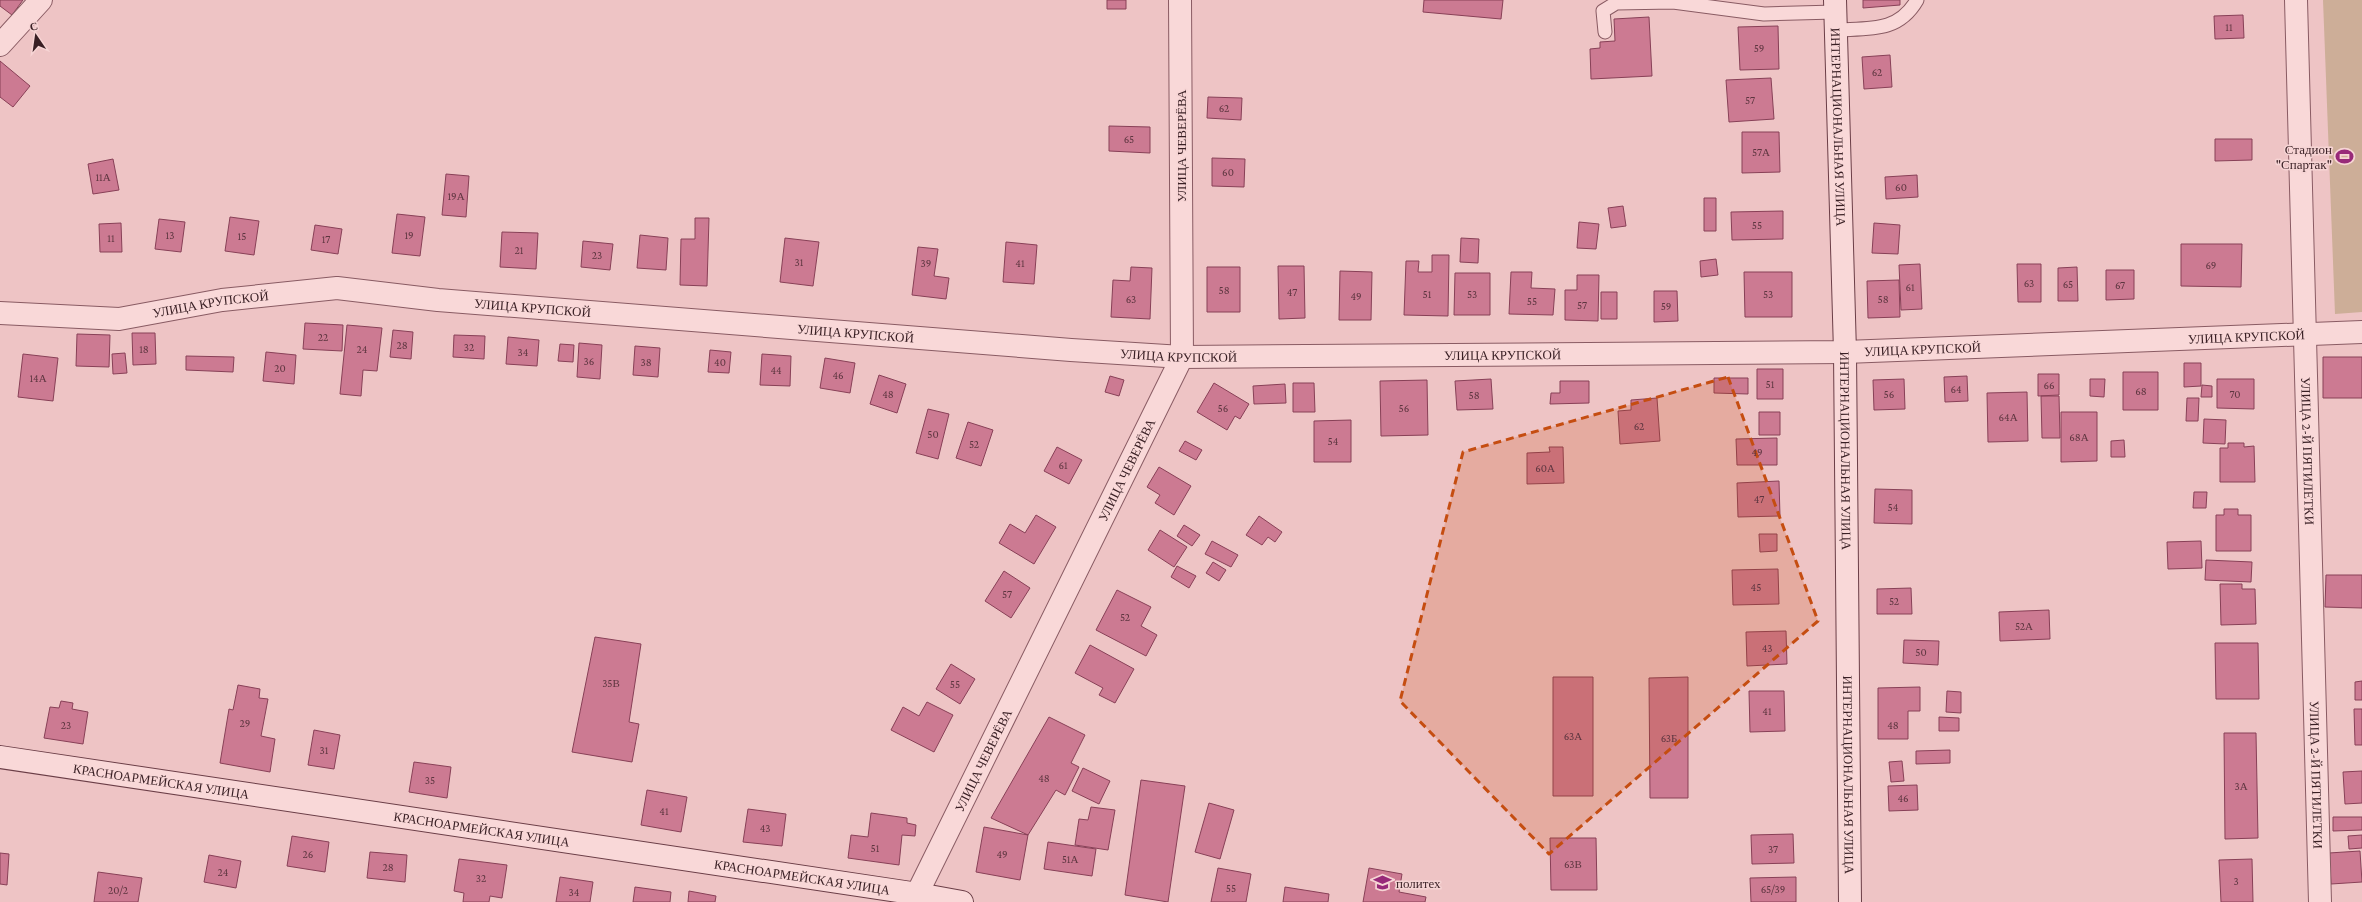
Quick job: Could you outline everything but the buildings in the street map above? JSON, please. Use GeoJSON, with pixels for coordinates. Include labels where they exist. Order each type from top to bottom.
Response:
{"type":"FeatureCollection","features":[{"type":"Feature","properties":{"kind":"street"},"geometry":{"type":"LineString","coordinates":[[0,45],[41,0]]}},
{"type":"Feature","properties":{"kind":"street","name":"УЛИЦА ЧЕВЕРЁВА"},"geometry":{"type":"LineString","coordinates":[[915,898],[1182,357],[1180,0]]}},
{"type":"Feature","properties":{"kind":"street","name":"УЛИЦА 2-Й ПЯТИЛЕТКИ"},"geometry":{"type":"LineString","coordinates":[[2296,0],[2320,902]]}},
{"type":"Feature","properties":{"kind":"street","name":"ИНТЕРНАЦИОНАЛЬНАЯ УЛИЦА"},"geometry":{"type":"LineString","coordinates":[[1835,14],[1845,352],[1850,902]]}},
{"type":"Feature","properties":{"kind":"street","name":"УЛИЦА КРУПСКОЙ"},"geometry":{"type":"LineString","coordinates":[[0,313],[119,319],[222,300],[337,288],[462,302],[1063,350],[1182,357],[1845,352],[2306,336],[2362,332]]}},
{"type":"Feature","properties":{"kind":"street","name":"КРАСНОАРМЕЙСКАЯ УЛИЦА"},"geometry":{"type":"LineString","coordinates":[[0,757],[915,898],[962,902]]}},
{"type":"Feature","properties":{"kind":"lane"},"geometry":{"type":"LineString","coordinates":[[1605,32],[1603,11],[1616,3],[1674,2],[1764,14],[1835,14],[1887,27],[1901,21],[1917,0]]}},
{"type":"Feature","properties":{"kind":"highlighted area"},"geometry":{"type":"Polygon","coordinates":[[[1728,377],[1818,621],[1549,854],[1400,701],[1463,452],[1728,377]]]}},
{"type":"Feature","properties":{"kind":"shaded area","name":"Стадион \"Спартак\""},"geometry":{"type":"Polygon","coordinates":[[[2323,0],[2362,0],[2362,312],[2335,314],[2323,0]]]}},
{"type":"Feature","properties":{"kind":"place","name":"Стадион \"Спартак\""},"geometry":{"type":"Point","coordinates":[2345,156]}},
{"type":"Feature","properties":{"kind":"place","name":"политех"},"geometry":{"type":"Point","coordinates":[1383,883]}}]}
